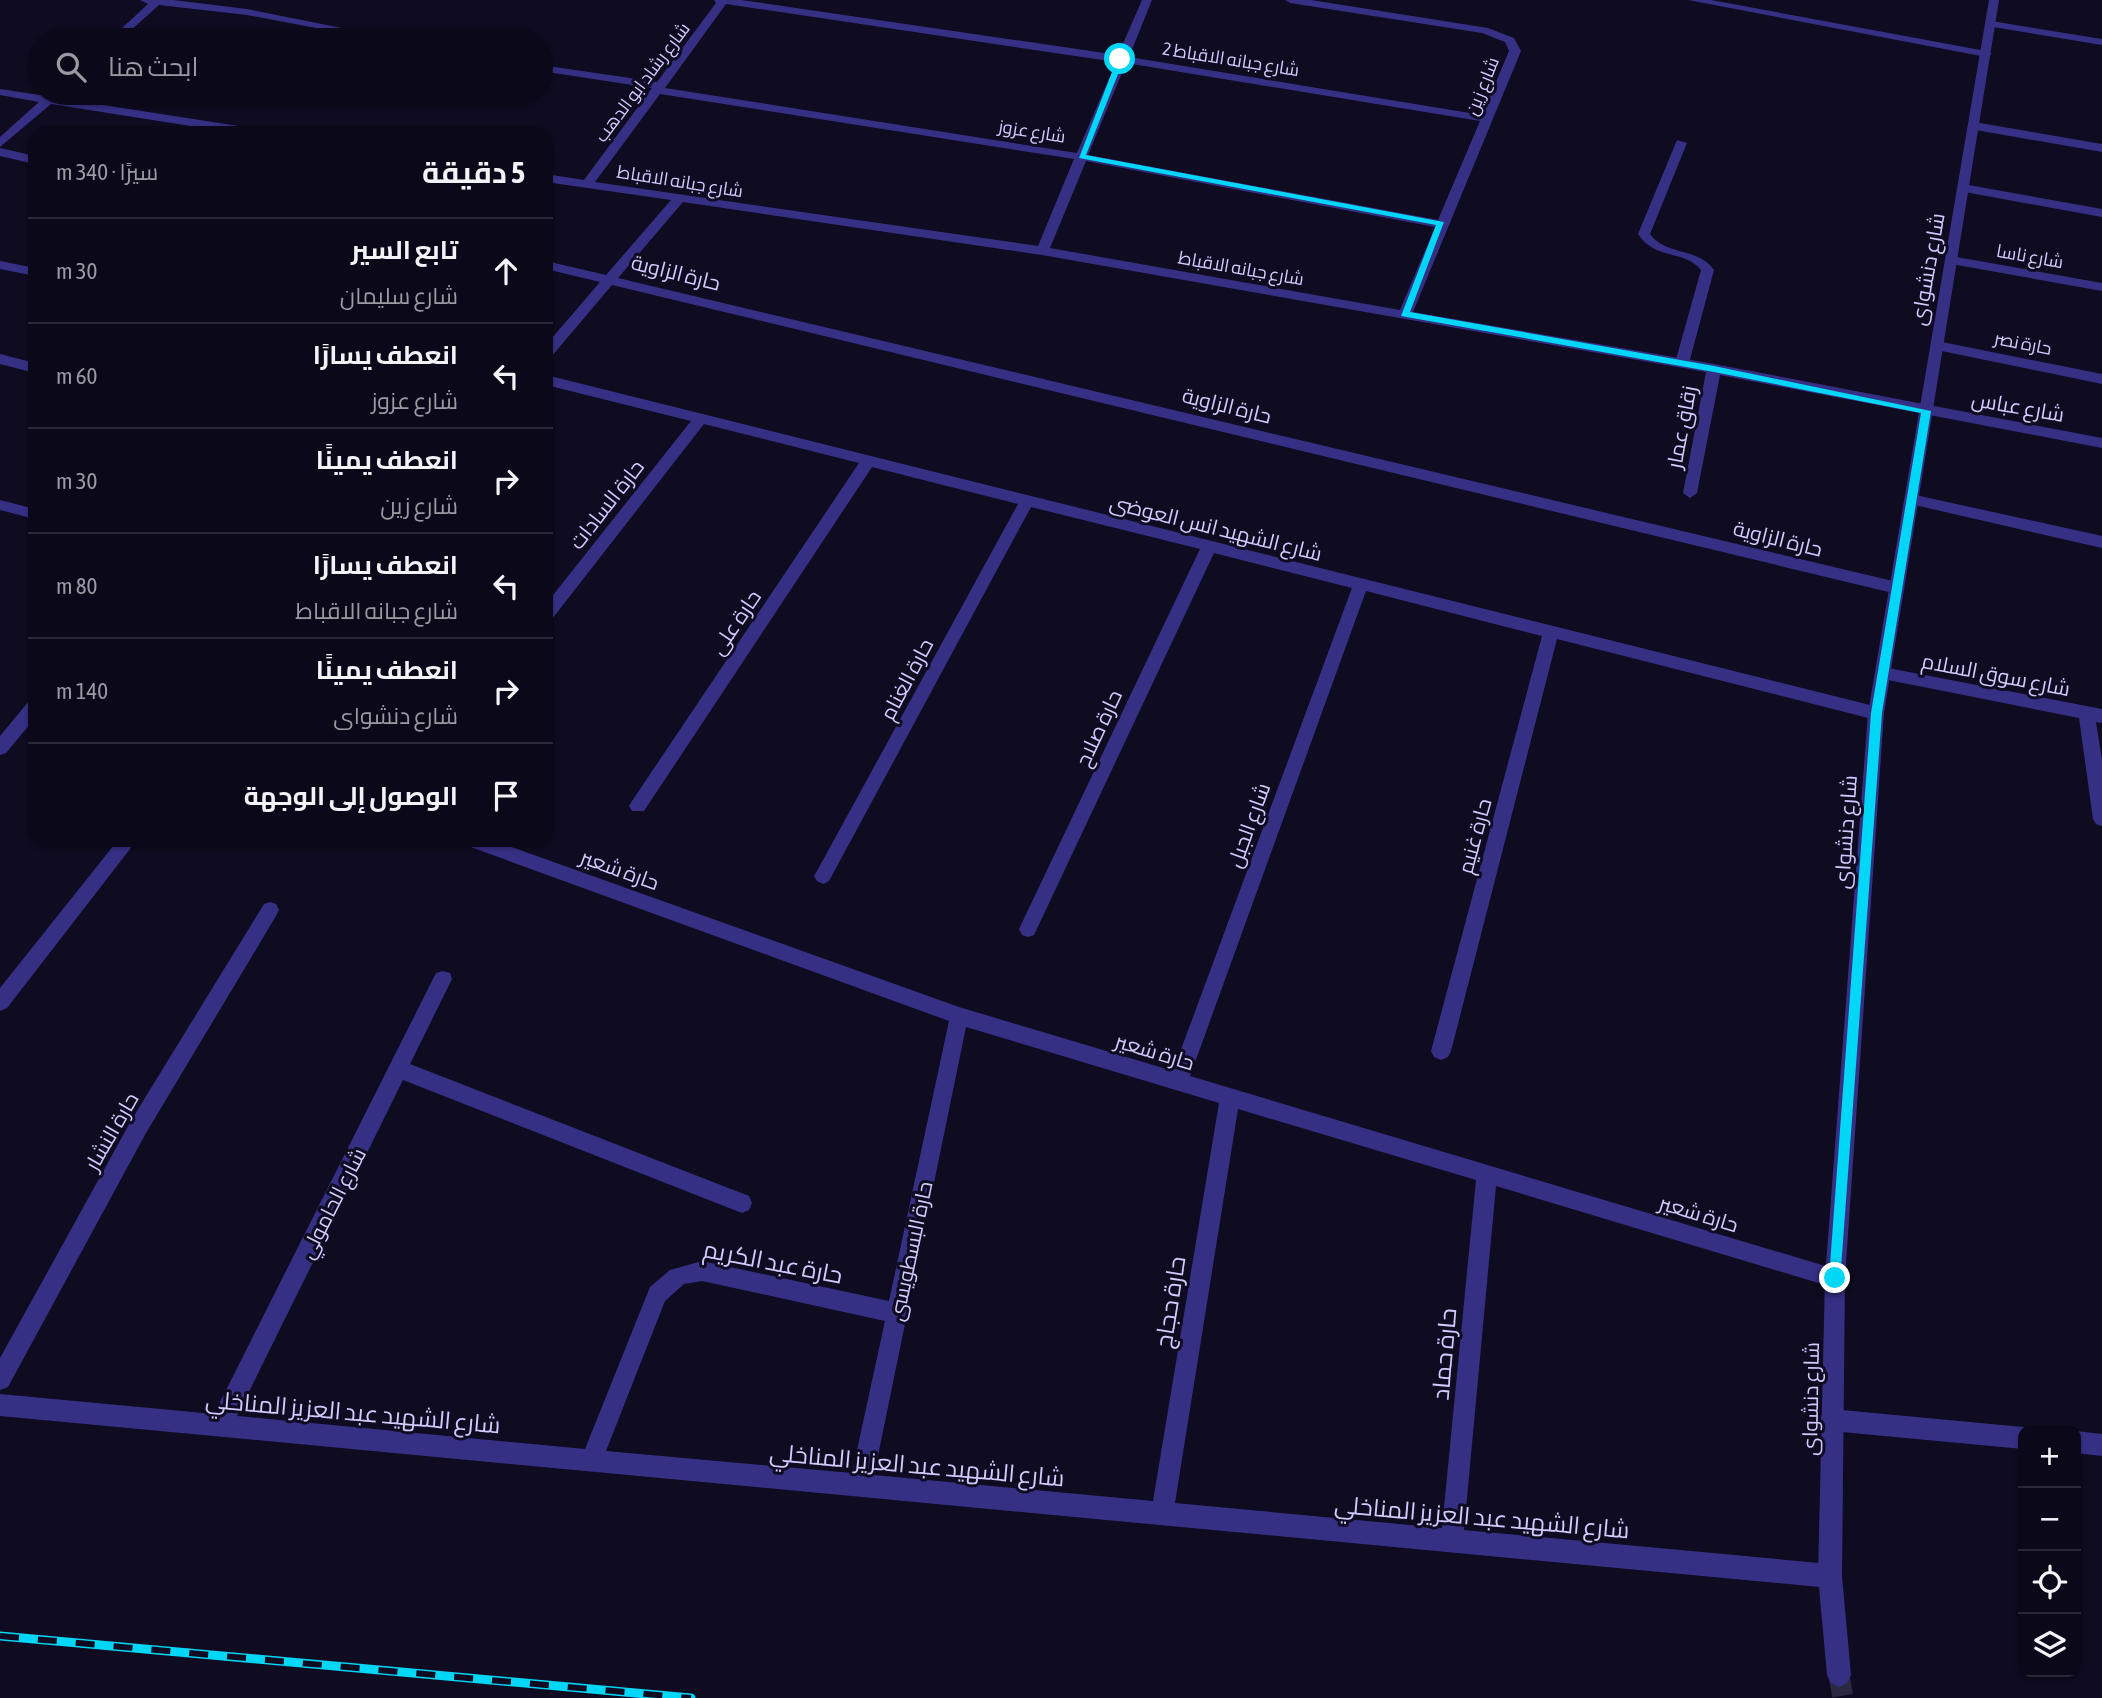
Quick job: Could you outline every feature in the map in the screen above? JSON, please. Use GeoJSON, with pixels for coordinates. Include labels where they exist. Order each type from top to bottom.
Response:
{"type":"FeatureCollection","features":[{"type":"Feature","properties":{"kind":"street","name":"شارع جبانه الاقباط 2"},"geometry":{"type":"LineString","coordinates":[[722,0],[1120,59],[1487,119]]}},
{"type":"Feature","properties":{"kind":"street","name":"شارع رشاد ابو الدهب"},"geometry":{"type":"LineString","coordinates":[[587,184],[722,0]]}},
{"type":"Feature","properties":{"kind":"street"},"geometry":{"type":"LineString","coordinates":[[1042,251],[1120,59],[1147,0]]}},
{"type":"Feature","properties":{"kind":"street","name":"شارع زين"},"geometry":{"type":"LineString","coordinates":[[1290,0],[1500,34],[1510,40],[1515,51],[1405,314]]}},
{"type":"Feature","properties":{"kind":"street"},"geometry":{"type":"LineString","coordinates":[[1693,0],[1986,54]]}},
{"type":"Feature","properties":{"kind":"street","name":"شارع دنشواى"},"geometry":{"type":"LineString","coordinates":[[1839,1675],[1830,1576],[1835,1278],[1876,713],[1994,0]]}},
{"type":"Feature","properties":{"kind":"street"},"geometry":{"type":"LineString","coordinates":[[126,28],[153,1],[247,12],[332,28]]}},
{"type":"Feature","properties":{"kind":"street"},"geometry":{"type":"LineString","coordinates":[[1991,24],[2102,42]]}},
{"type":"Feature","properties":{"kind":"street","name":"شارع عزوز"},"geometry":{"type":"LineString","coordinates":[[553,70],[1082,156],[1441,224]]}},
{"type":"Feature","properties":{"kind":"street"},"geometry":{"type":"LineString","coordinates":[[0,92],[28,95]]}},
{"type":"Feature","properties":{"kind":"street"},"geometry":{"type":"LineString","coordinates":[[0,143],[43,105]]}},
{"type":"Feature","properties":{"kind":"street"},"geometry":{"type":"LineString","coordinates":[[98,105],[217,126]]}},
{"type":"Feature","properties":{"kind":"street"},"geometry":{"type":"LineString","coordinates":[[1974,126],[2102,148]]}},
{"type":"Feature","properties":{"kind":"street"},"geometry":{"type":"LineString","coordinates":[[1681,143],[1644,234],[1653,244],[1700,260],[1708,270],[1682,363]]}},
{"type":"Feature","properties":{"kind":"street"},"geometry":{"type":"LineString","coordinates":[[0,152],[28,158]]}},
{"type":"Feature","properties":{"kind":"street","name":"شارع جبانه الاقباط"},"geometry":{"type":"LineString","coordinates":[[553,179],[1042,251],[1682,363],[1926,411]]}},
{"type":"Feature","properties":{"kind":"street"},"geometry":{"type":"LineString","coordinates":[[1963,188],[2102,213]]}},
{"type":"Feature","properties":{"kind":"street"},"geometry":{"type":"LineString","coordinates":[[553,346],[680,199]]}},
{"type":"Feature","properties":{"kind":"street","name":"شارع ناسا"},"geometry":{"type":"LineString","coordinates":[[1951,260],[2102,287]]}},
{"type":"Feature","properties":{"kind":"street"},"geometry":{"type":"LineString","coordinates":[[0,265],[28,271]]}},
{"type":"Feature","properties":{"kind":"street","name":"حارة الزاوية"},"geometry":{"type":"LineString","coordinates":[[553,266],[1897,588]]}},
{"type":"Feature","properties":{"kind":"street","name":"حارة نصر"},"geometry":{"type":"LineString","coordinates":[[1937,346],[2102,379]]}},
{"type":"Feature","properties":{"kind":"street"},"geometry":{"type":"LineString","coordinates":[[0,359],[28,366]]}},
{"type":"Feature","properties":{"kind":"street","name":"زقاق عمار"},"geometry":{"type":"LineString","coordinates":[[1690,493],[1714,369]]}},
{"type":"Feature","properties":{"kind":"street","name":"شارع الشهيد انس العوضى"},"geometry":{"type":"LineString","coordinates":[[553,382],[1876,713]]}},
{"type":"Feature","properties":{"kind":"street","name":"شارع عباس"},"geometry":{"type":"LineString","coordinates":[[1926,411],[2102,443]]}},
{"type":"Feature","properties":{"kind":"street","name":"حارة السادات"},"geometry":{"type":"LineString","coordinates":[[553,606],[700,419]]}},
{"type":"Feature","properties":{"kind":"street","name":"حارة على"},"geometry":{"type":"LineString","coordinates":[[638,806],[868,461]]}},
{"type":"Feature","properties":{"kind":"street"},"geometry":{"type":"LineString","coordinates":[[1912,499],[2102,542]]}},
{"type":"Feature","properties":{"kind":"street","name":"حارة الغنام"},"geometry":{"type":"LineString","coordinates":[[823,876],[1027,501]]}},
{"type":"Feature","properties":{"kind":"street"},"geometry":{"type":"LineString","coordinates":[[0,505],[28,512]]}},
{"type":"Feature","properties":{"kind":"street","name":"حارة صلاح"},"geometry":{"type":"LineString","coordinates":[[1028,929],[1209,547]]}},
{"type":"Feature","properties":{"kind":"street","name":"شارع الجبل"},"geometry":{"type":"LineString","coordinates":[[1178,1082],[1361,584]]}},
{"type":"Feature","properties":{"kind":"street","name":"حارة غنيم"},"geometry":{"type":"LineString","coordinates":[[1441,1051],[1551,632]]}},
{"type":"Feature","properties":{"kind":"street","name":"شارع سوق السلام"},"geometry":{"type":"LineString","coordinates":[[1883,673],[2094,714]]}},
{"type":"Feature","properties":{"kind":"street"},"geometry":{"type":"LineString","coordinates":[[0,748],[28,714]]}},
{"type":"Feature","properties":{"kind":"street"},"geometry":{"type":"LineString","coordinates":[[2094,714],[2102,819]]}},
{"type":"Feature","properties":{"kind":"street"},"geometry":{"type":"LineString","coordinates":[[0,1002],[122,847]]}},
{"type":"Feature","properties":{"kind":"street","name":"حارة شعير"},"geometry":{"type":"LineString","coordinates":[[490,847],[959,1016],[1835,1278]]}},
{"type":"Feature","properties":{"kind":"street","name":"حارة النشار"},"geometry":{"type":"LineString","coordinates":[[0,1379],[139,1126],[270,910]]}},
{"type":"Feature","properties":{"kind":"street","name":"شارع الحامولي"},"geometry":{"type":"LineString","coordinates":[[220,1426],[443,979]]}},
{"type":"Feature","properties":{"kind":"street","name":"حارة البسطويسى"},"geometry":{"type":"LineString","coordinates":[[861,1486],[959,1016]]}},
{"type":"Feature","properties":{"kind":"street"},"geometry":{"type":"LineString","coordinates":[[399,1069],[742,1203]]}},
{"type":"Feature","properties":{"kind":"street","name":"حارة حجاج"},"geometry":{"type":"LineString","coordinates":[[1162,1514],[1230,1098]]}},
{"type":"Feature","properties":{"kind":"street","name":"حارة حماد"},"geometry":{"type":"LineString","coordinates":[[1452,1539],[1487,1174]]}},
{"type":"Feature","properties":{"kind":"street","name":"حارة عبد الكريم"},"geometry":{"type":"LineString","coordinates":[[591,1461],[657,1294],[667,1282],[681,1274],[702,1271],[897,1313]]}},
{"type":"Feature","properties":{"kind":"street","name":"شارع الشهيد عبد العزيز المناخلي"},"geometry":{"type":"LineString","coordinates":[[0,1405],[1830,1576]]}},
{"type":"Feature","properties":{"kind":"street"},"geometry":{"type":"LineString","coordinates":[[1831,1420],[2018,1438]]}},
{"type":"Feature","properties":{"kind":"street"},"geometry":{"type":"LineString","coordinates":[[2081,1443],[2102,1445]]}},
{"type":"Feature","properties":{"kind":"tunnel"},"geometry":{"type":"LineString","coordinates":[[1839,1675],[1843,1698]]}},
{"type":"Feature","properties":{"kind":"railway"},"geometry":{"type":"LineString","coordinates":[[0,1636],[691,1698]]}},
{"type":"Feature","properties":{"kind":"route"},"geometry":{"type":"LineString","coordinates":[[1120,59],[1082,156],[1441,224],[1405,314],[1714,369],[1926,411],[1876,713],[1835,1278]]}}]}
